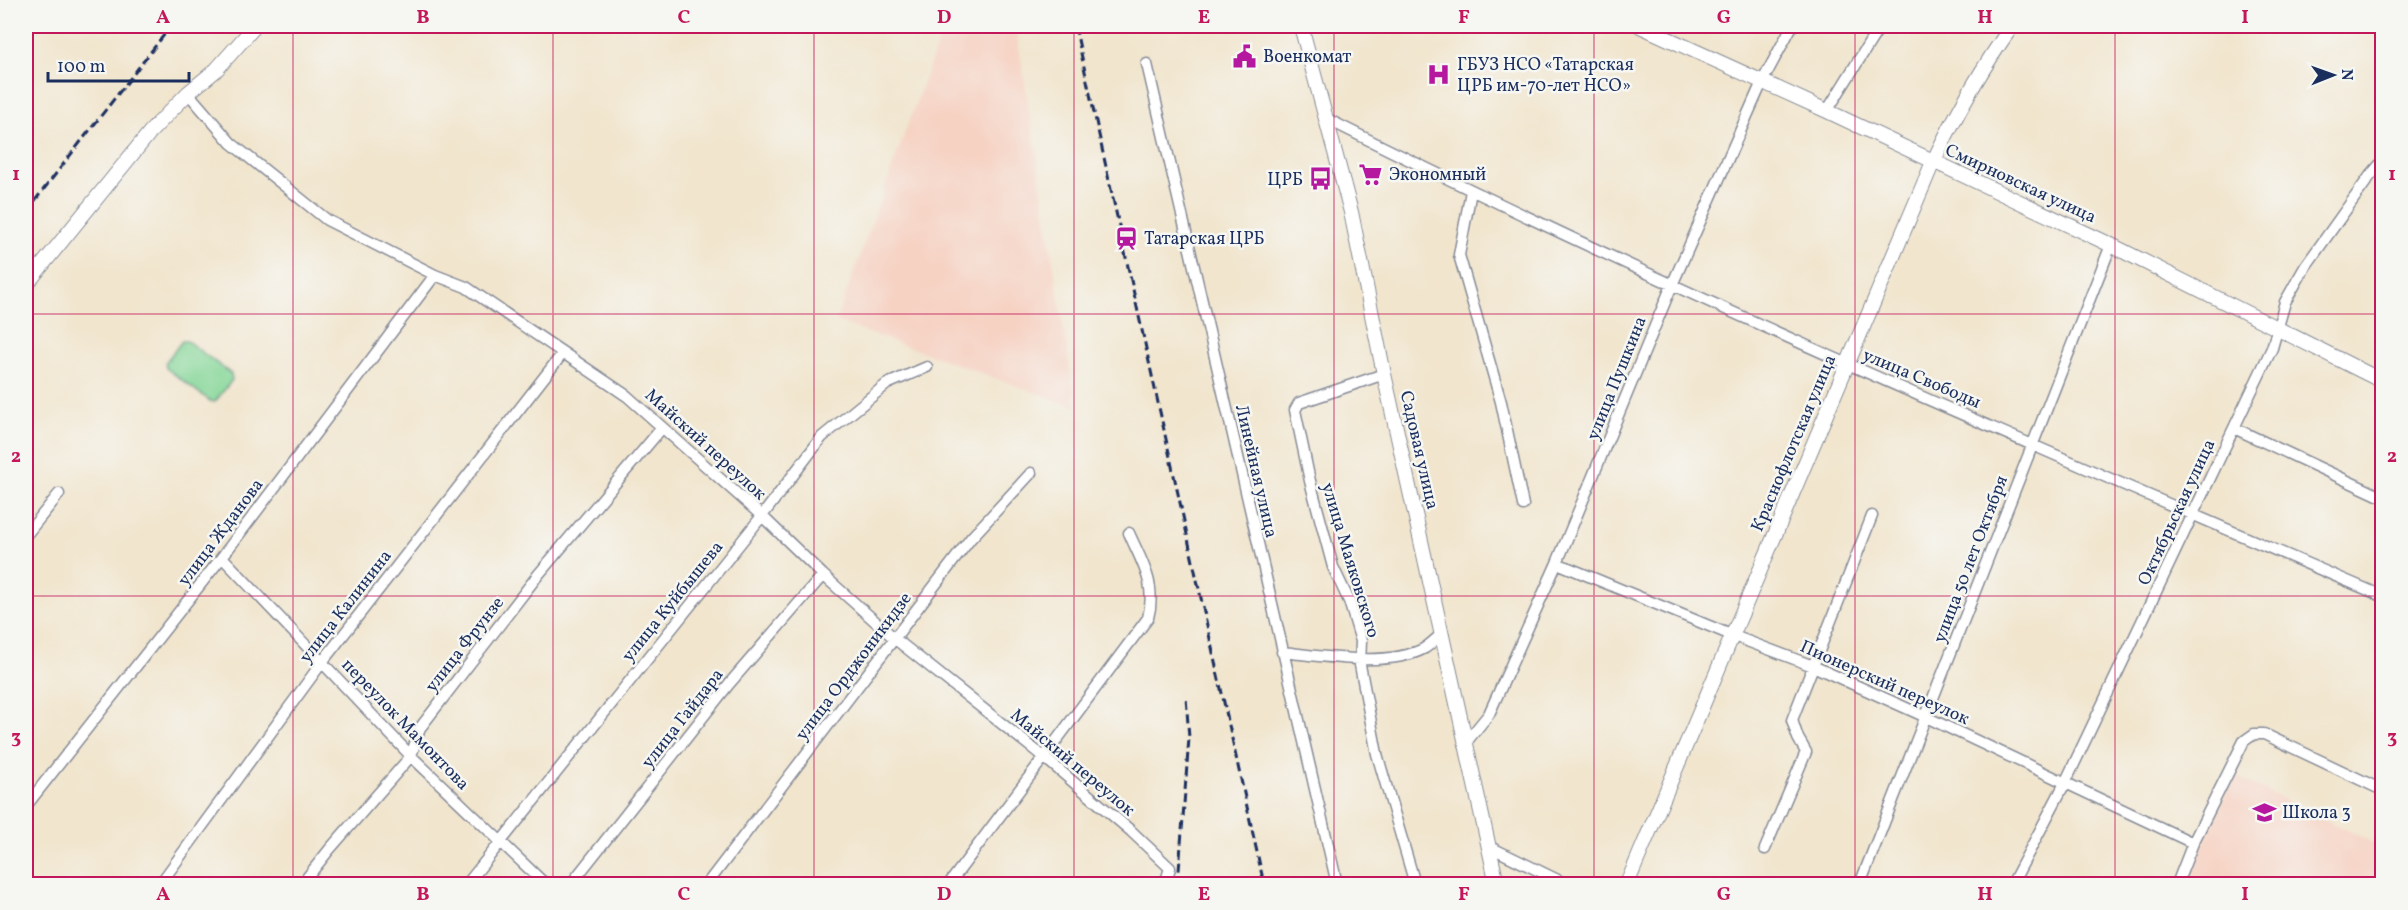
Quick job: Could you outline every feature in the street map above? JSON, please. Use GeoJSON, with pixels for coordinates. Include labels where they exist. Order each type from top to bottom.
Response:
{"type":"FeatureCollection","features":[{"type":"Feature","properties":{"kind":"street"},"geometry":{"type":"LineString","coordinates":[[26,285],[151,131],[188,93],[216,70],[255,26]]}},
{"type":"Feature","properties":{"kind":"street","name":"Садовая улица"},"geometry":{"type":"LineString","coordinates":[[1300,26],[1351,212],[1384,374],[1497,885]]}},
{"type":"Feature","properties":{"kind":"street","name":"Смирновская улица"},"geometry":{"type":"LineString","coordinates":[[1640,26],[2111,245],[2382,381]]}},
{"type":"Feature","properties":{"kind":"street","name":"улица Пушкина"},"geometry":{"type":"LineString","coordinates":[[1467,741],[1489,714],[1557,563],[1672,285],[1762,82],[1792,26]]}},
{"type":"Feature","properties":{"kind":"street"},"geometry":{"type":"LineString","coordinates":[[1827,111],[1880,26]]}},
{"type":"Feature","properties":{"kind":"street","name":"Краснофлотская улица"},"geometry":{"type":"LineString","coordinates":[[1627,885],[1933,162],[1958,110],[1984,64],[2012,26]]}},
{"type":"Feature","properties":{"kind":"street","name":"Линейная улица"},"geometry":{"type":"LineString","coordinates":[[1147,64],[1337,885]]}},
{"type":"Feature","properties":{"kind":"street","name":"Майский переулок"},"geometry":{"type":"LineString","coordinates":[[188,93],[231,143],[327,220],[466,287],[627,396],[894,638],[1045,758],[1131,831],[1170,868],[1164,885]]}},
{"type":"Feature","properties":{"kind":"street","name":"улица Свободы"},"geometry":{"type":"LineString","coordinates":[[1324,118],[1471,191],[1846,364],[2382,596]]}},
{"type":"Feature","properties":{"kind":"street","name":"Октябрьская улица"},"geometry":{"type":"LineString","coordinates":[[2012,885],[2065,783],[2272,348],[2285,302],[2305,267],[2382,162]]}},
{"type":"Feature","properties":{"kind":"street"},"geometry":{"type":"LineString","coordinates":[[1471,191],[1459,255],[1501,402],[1523,505]]}},
{"type":"Feature","properties":{"kind":"street","name":"улица 50 лет Октября"},"geometry":{"type":"LineString","coordinates":[[1860,885],[2111,245]]}},
{"type":"Feature","properties":{"kind":"street","name":"улица Жданова"},"geometry":{"type":"LineString","coordinates":[[26,806],[222,557],[435,274]]}},
{"type":"Feature","properties":{"kind":"street","name":"улица Калинина"},"geometry":{"type":"LineString","coordinates":[[160,885],[323,661],[563,353]]}},
{"type":"Feature","properties":{"kind":"street","name":"улица Куйбышева"},"geometry":{"type":"LineString","coordinates":[[468,885],[762,516],[822,437],[887,384],[927,367]]}},
{"type":"Feature","properties":{"kind":"street","name":"улица Маяковского"},"geometry":{"type":"LineString","coordinates":[[1384,374],[1299,403],[1295,410],[1310,482],[1333,567],[1349,601],[1362,642],[1360,658],[1377,754],[1415,885]]}},
{"type":"Feature","properties":{"kind":"street"},"geometry":{"type":"LineString","coordinates":[[2234,428],[2382,497]]}},
{"type":"Feature","properties":{"kind":"street","name":"улица Фрунзе"},"geometry":{"type":"LineString","coordinates":[[302,885],[329,850],[411,756],[420,728],[538,576],[661,429]]}},
{"type":"Feature","properties":{"kind":"street","name":"улица Орджоникидзе"},"geometry":{"type":"LineString","coordinates":[[707,885],[971,538],[1031,473]]}},
{"type":"Feature","properties":{"kind":"street"},"geometry":{"type":"LineString","coordinates":[[26,535],[59,494]]}},
{"type":"Feature","properties":{"kind":"street"},"geometry":{"type":"LineString","coordinates":[[1765,849],[1806,752],[1792,720],[1872,516]]}},
{"type":"Feature","properties":{"kind":"street"},"geometry":{"type":"LineString","coordinates":[[949,885],[1148,618],[1152,603],[1151,582],[1128,533]]}},
{"type":"Feature","properties":{"kind":"street","name":"переулок Мамонтова"},"geometry":{"type":"LineString","coordinates":[[222,557],[411,756],[545,885]]}},
{"type":"Feature","properties":{"kind":"street","name":"Пионерский переулок"},"geometry":{"type":"LineString","coordinates":[[1557,563],[1731,635],[1813,666],[2193,843]]}},
{"type":"Feature","properties":{"kind":"street","name":"улица Гайдара"},"geometry":{"type":"LineString","coordinates":[[571,885],[729,684],[823,575]]}},
{"type":"Feature","properties":{"kind":"street"},"geometry":{"type":"LineString","coordinates":[[1282,652],[1360,658],[1408,655],[1425,648],[1443,633]]}},
{"type":"Feature","properties":{"kind":"street"},"geometry":{"type":"LineString","coordinates":[[2177,885],[2193,843],[2244,741],[2253,734],[2264,734],[2382,790]]}},
{"type":"Feature","properties":{"kind":"street"},"geometry":{"type":"LineString","coordinates":[[1488,846],[1566,885]]}},
{"type":"Feature","properties":{"kind":"shaded area"},"geometry":{"type":"Polygon","coordinates":[[[944,26],[1016,26],[1076,407],[836,321],[944,26]]]}},
{"type":"Feature","properties":{"kind":"shaded area","name":"Школа 3"},"geometry":{"type":"Polygon","coordinates":[[[2235,776],[2382,847],[2382,873],[2377,884],[2183,884],[2235,776]]]}},
{"type":"Feature","properties":{"kind":"green space"},"geometry":{"type":"Polygon","coordinates":[[[182,341],[187,341],[231,374],[232,380],[215,402],[210,401],[166,368],[165,363],[182,341]]]}},
{"type":"Feature","properties":{"kind":"railway"},"geometry":{"type":"LineString","coordinates":[[26,212],[171,26]]}},
{"type":"Feature","properties":{"kind":"railway"},"geometry":{"type":"LineString","coordinates":[[1075,26],[1264,884]]}},
{"type":"Feature","properties":{"kind":"railway"},"geometry":{"type":"LineString","coordinates":[[1178,884],[1189,738],[1186,697]]}},
{"type":"Feature","properties":{"kind":"place","name":"Военкомат"},"geometry":{"type":"Point","coordinates":[1245,56]}},
{"type":"Feature","properties":{"kind":"place","name":"ГБУЗ НСО «Татарская ЦРБ им-70-лет НСО»"},"geometry":{"type":"Point","coordinates":[1439,74]}},
{"type":"Feature","properties":{"kind":"place","name":"Экономный"},"geometry":{"type":"Point","coordinates":[1371,174]}},
{"type":"Feature","properties":{"kind":"place","name":"ЦРБ"},"geometry":{"type":"Point","coordinates":[1321,179]}},
{"type":"Feature","properties":{"kind":"place","name":"Татарская ЦРБ"},"geometry":{"type":"Point","coordinates":[1126,238]}},
{"type":"Feature","properties":{"kind":"place","name":"Школа 3"},"geometry":{"type":"Point","coordinates":[2264,812]}}]}
